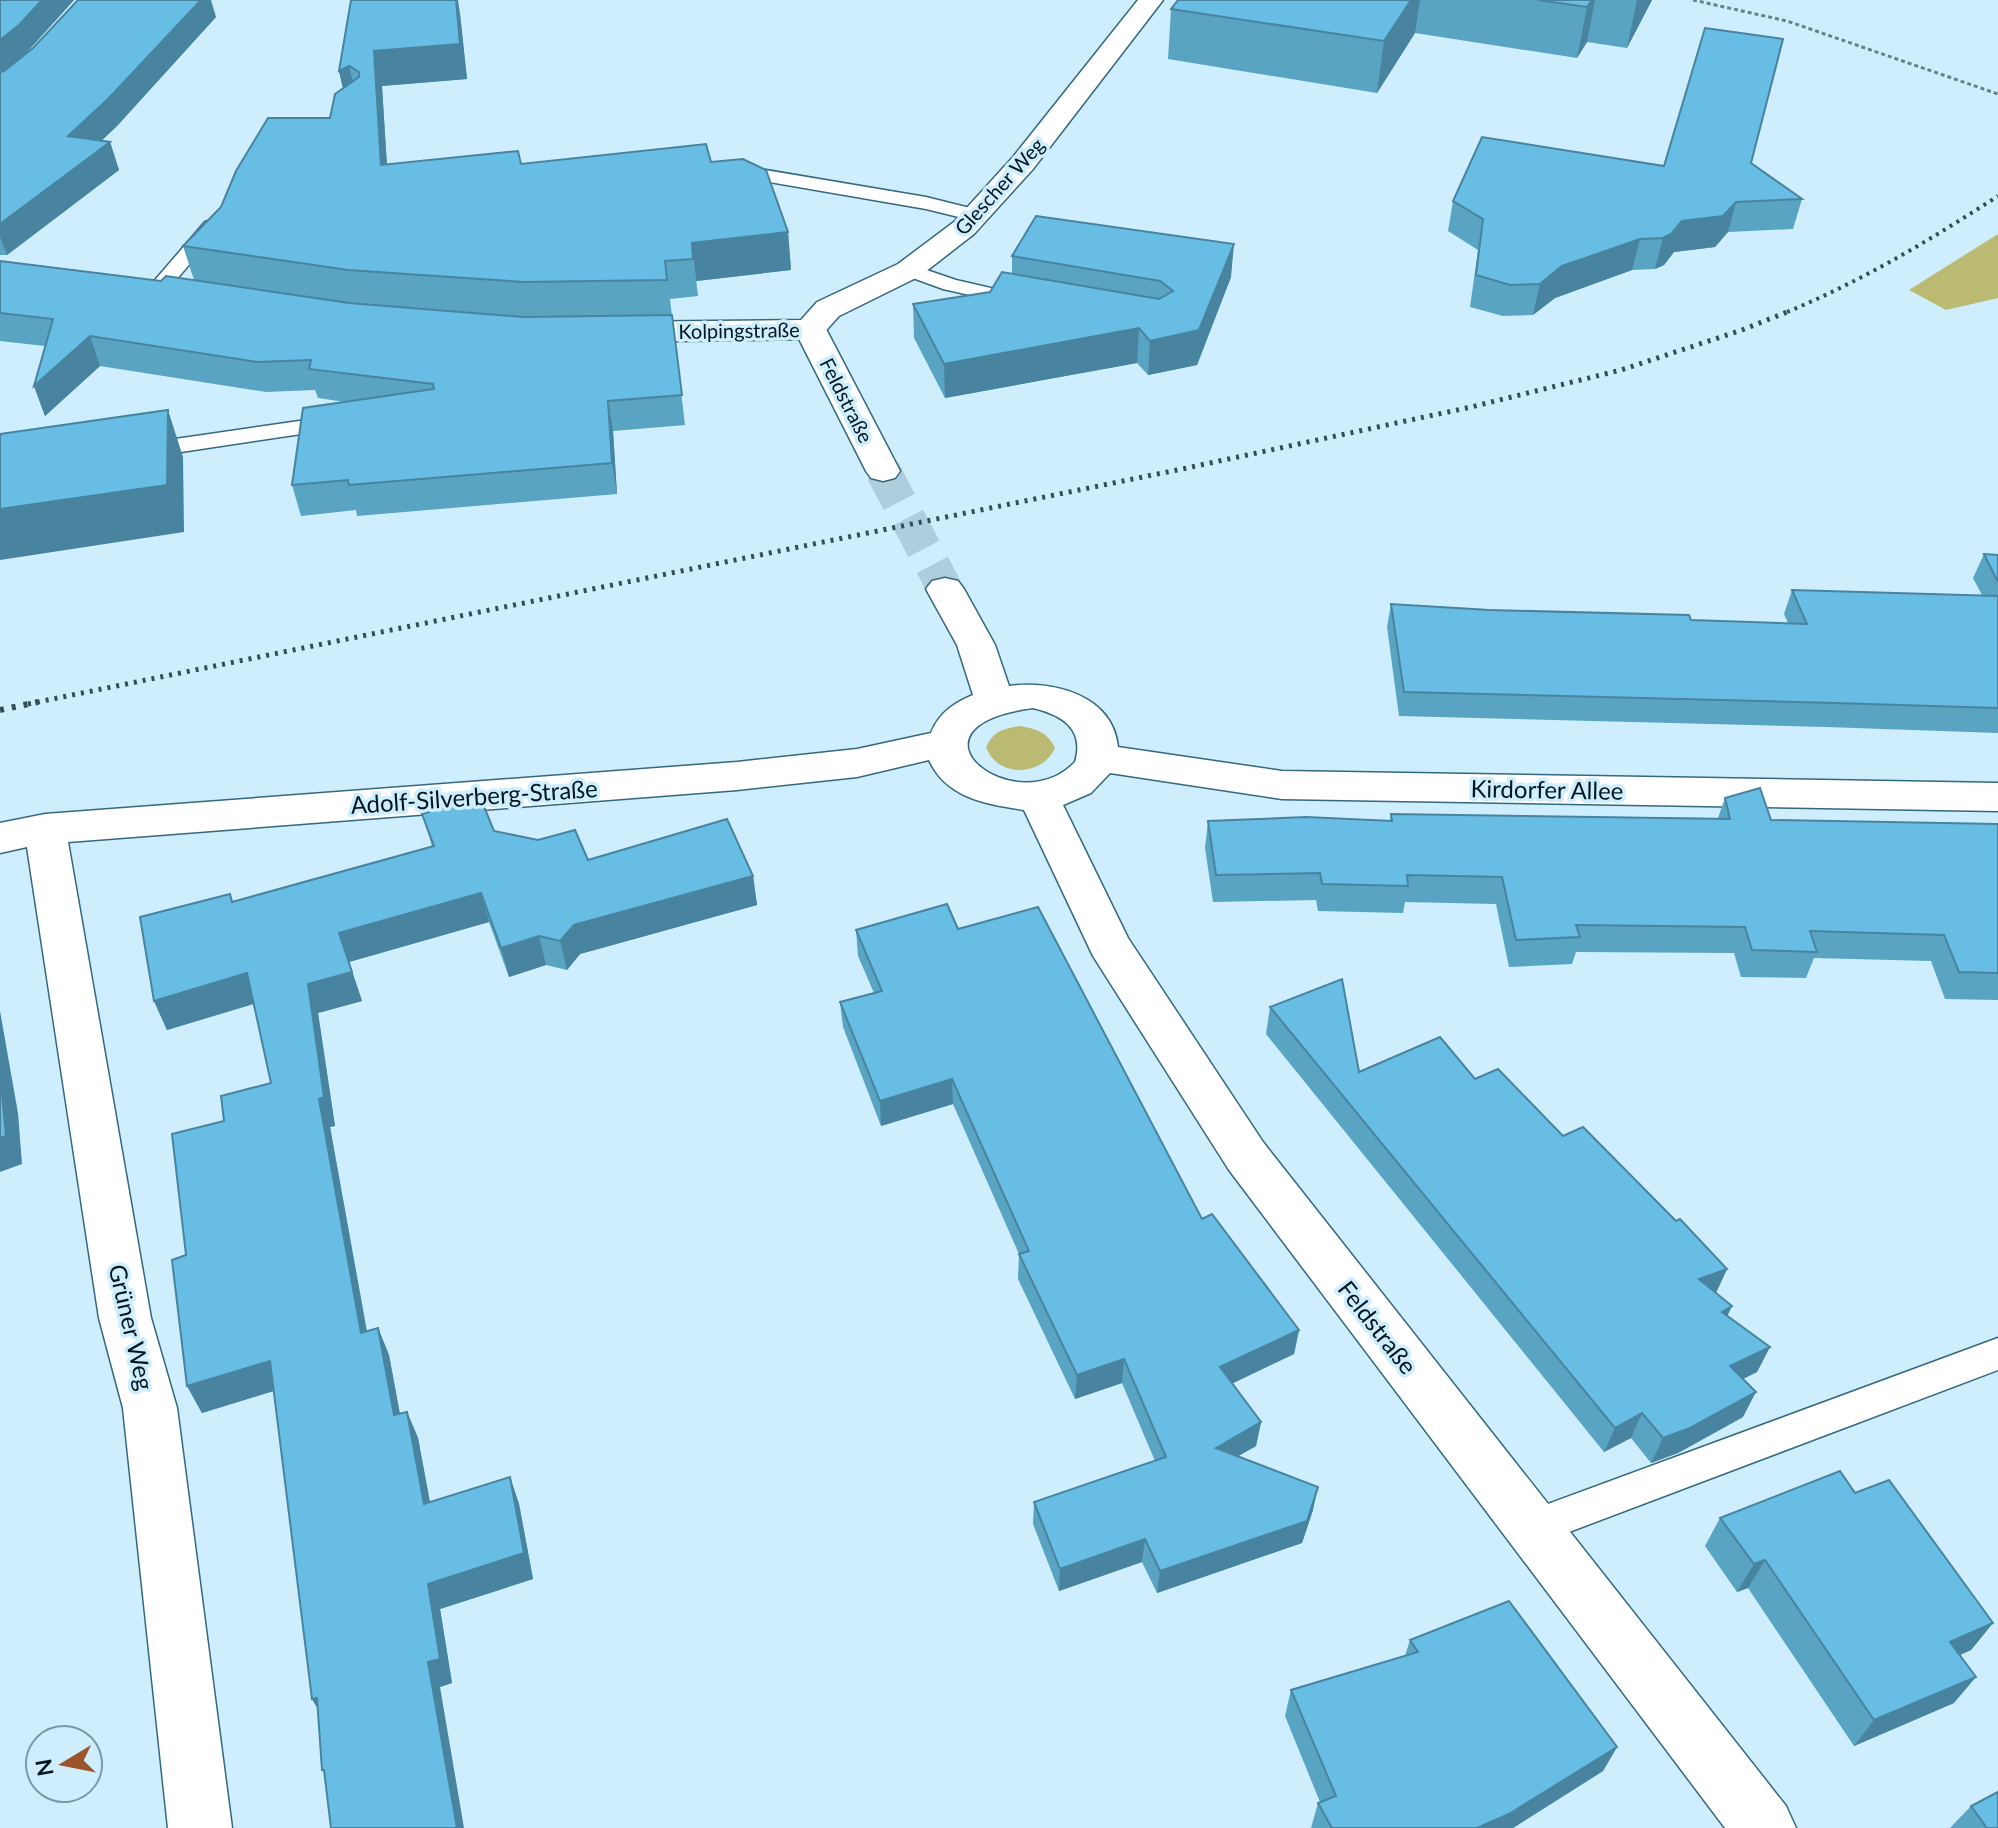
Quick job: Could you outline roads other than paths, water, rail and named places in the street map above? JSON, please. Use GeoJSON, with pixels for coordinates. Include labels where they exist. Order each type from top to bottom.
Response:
{"type":"FeatureCollection","features":[{"type":"Feature","properties":{"kind":"street","name":"Glescher Weg"},"geometry":{"type":"LineString","coordinates":[[810,329],[828,309],[909,270],[964,228],[1023,163],[1151,0]]}},
{"type":"Feature","properties":{"kind":"street"},"geometry":{"type":"LineString","coordinates":[[125,286],[170,293]]}},
{"type":"Feature","properties":{"kind":"street","name":"Kolpingstraße"},"geometry":{"type":"LineString","coordinates":[[588,332],[810,329]]}},
{"type":"Feature","properties":{"kind":"street","name":"Feldstraße"},"geometry":{"type":"LineString","coordinates":[[810,329],[883,471]]}},
{"type":"Feature","properties":{"kind":"street"},"geometry":{"type":"LineString","coordinates":[[945,589],[976,645],[994,699]]}},
{"type":"Feature","properties":{"kind":"street"},"geometry":{"type":"LineString","coordinates":[[1033,695],[1058,701],[1079,711],[1098,735],[1099,758],[1084,778],[1065,790],[1039,797],[1000,795],[975,786],[961,777],[950,761],[946,743],[955,721],[972,707],[994,699],[1033,695]]}},
{"type":"Feature","properties":{"kind":"street","name":"Adolf-Silverberg-Straße"},"geometry":{"type":"LineString","coordinates":[[23,834],[737,776],[857,763],[946,743]]}},
{"type":"Feature","properties":{"kind":"street","name":"Kirdorfer Allee"},"geometry":{"type":"LineString","coordinates":[[1099,758],[1282,785],[1998,797]]}},
{"type":"Feature","properties":{"kind":"street","name":"Feldstraße"},"geometry":{"type":"LineString","coordinates":[[1039,797],[1109,944],[1246,1156],[1764,1828]]}},
{"type":"Feature","properties":{"kind":"street","name":"Grüner Weg"},"geometry":{"type":"LineString","coordinates":[[23,834],[125,1318],[150,1408],[200,1828]]}},
{"type":"Feature","properties":{"kind":"lane"},"geometry":{"type":"LineString","coordinates":[[718,168],[926,203],[975,215]]}},
{"type":"Feature","properties":{"kind":"lane"},"geometry":{"type":"LineString","coordinates":[[170,293],[178,269],[222,210]]}},
{"type":"Feature","properties":{"kind":"lane"},"geometry":{"type":"LineString","coordinates":[[909,270],[950,285],[1041,305]]}},
{"type":"Feature","properties":{"kind":"lane"},"geometry":{"type":"LineString","coordinates":[[125,453],[327,424]]}},
{"type":"Feature","properties":{"kind":"lane"},"geometry":{"type":"LineString","coordinates":[[1532,1528],[1998,1354]]}},
{"type":"Feature","properties":{"kind":"tunnel"},"geometry":{"type":"LineString","coordinates":[[883,471],[945,589]]}},
{"type":"Feature","properties":{"kind":"railway"},"geometry":{"type":"LineString","coordinates":[[1787,312],[1895,259],[1998,196]]}},
{"type":"Feature","properties":{"kind":"railway"},"geometry":{"type":"LineString","coordinates":[[1787,312],[1792,310]]}},
{"type":"Feature","properties":{"kind":"railway"},"geometry":{"type":"LineString","coordinates":[[28,704],[1182,469],[1471,407],[1621,370],[1787,312]]}},
{"type":"Feature","properties":{"kind":"railway"},"geometry":{"type":"LineString","coordinates":[[0,710],[38,702]]}}]}
